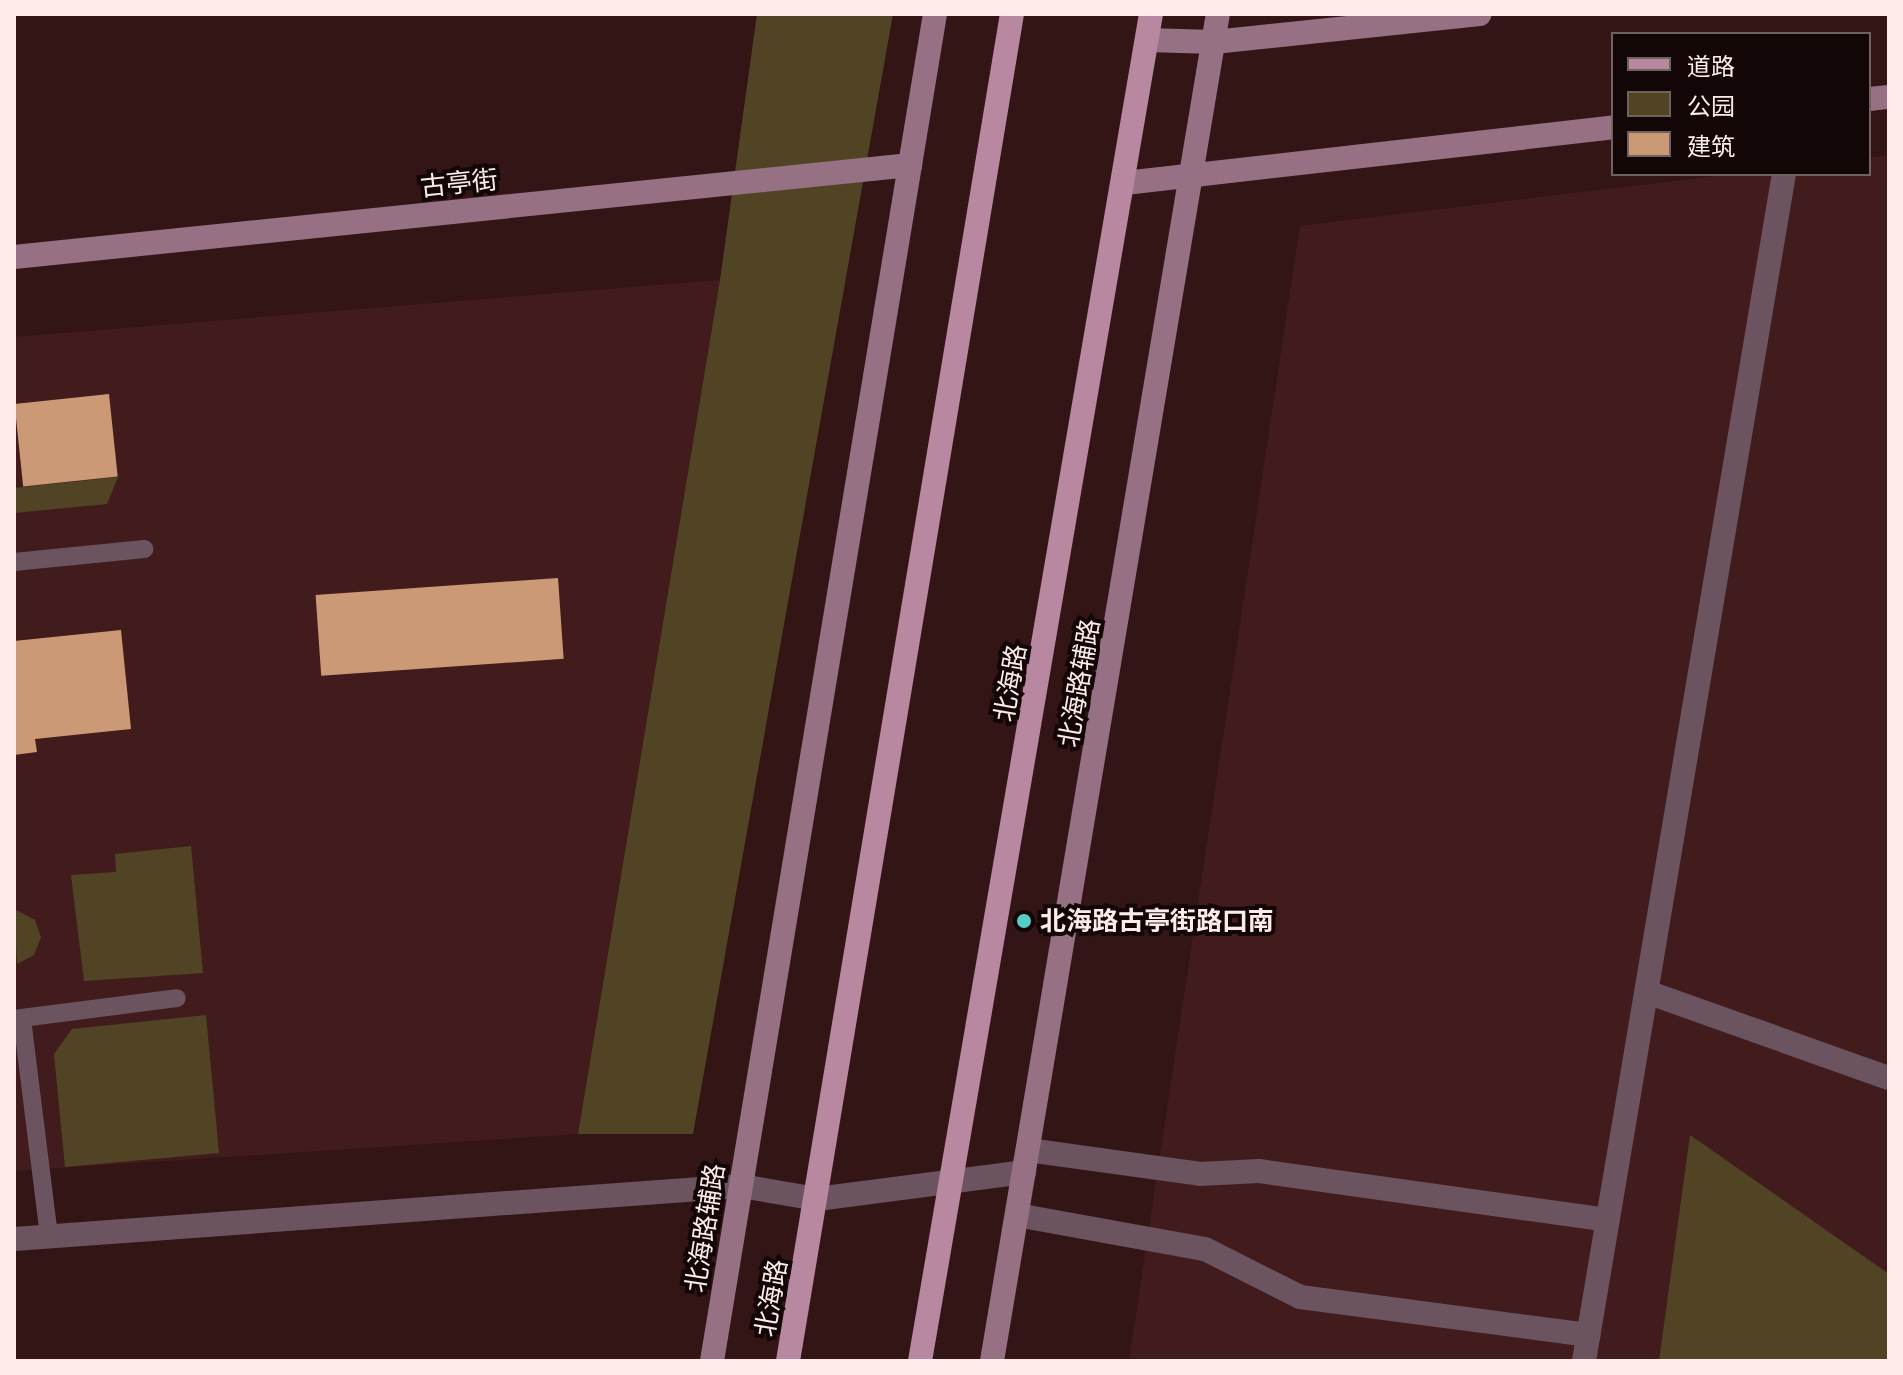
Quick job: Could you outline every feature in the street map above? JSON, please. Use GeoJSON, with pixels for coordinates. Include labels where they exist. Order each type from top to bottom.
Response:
{"type":"FeatureCollection","features":[{"type":"Feature","properties":{"kind":"main road","name":"北海路"},"geometry":{"type":"LineString","coordinates":[[788,1361],[1012,14]]}},
{"type":"Feature","properties":{"kind":"main road","name":"北海路"},"geometry":{"type":"LineString","coordinates":[[920,1361],[1125,183],[1151,14]]}},
{"type":"Feature","properties":{"kind":"street","name":"北海路辅路"},"geometry":{"type":"LineString","coordinates":[[712,1361],[935,14]]}},
{"type":"Feature","properties":{"kind":"street","name":"北海路辅路"},"geometry":{"type":"LineString","coordinates":[[992,1361],[1195,172],[1218,14]]}},
{"type":"Feature","properties":{"kind":"street"},"geometry":{"type":"LineString","coordinates":[[1147,40],[1214,42],[1480,14]]}},
{"type":"Feature","properties":{"kind":"street"},"geometry":{"type":"LineString","coordinates":[[1125,183],[1195,172],[1611,127]]}},
{"type":"Feature","properties":{"kind":"street","name":"古亭街"},"geometry":{"type":"LineString","coordinates":[[14,257],[910,165]]}},
{"type":"Feature","properties":{"kind":"street"},"geometry":{"type":"LineString","coordinates":[[1584,1361],[1784,176]]}},
{"type":"Feature","properties":{"kind":"street"},"geometry":{"type":"LineString","coordinates":[[1647,992],[1889,1078]]}},
{"type":"Feature","properties":{"kind":"street"},"geometry":{"type":"LineString","coordinates":[[14,1239],[741,1186],[817,1199],[952,1183],[1026,1161],[1200,1174],[1259,1171],[1608,1220]]}},
{"type":"Feature","properties":{"kind":"street"},"geometry":{"type":"LineString","coordinates":[[1017,1215],[1205,1249],[1300,1297],[1589,1335]]}},
{"type":"Feature","properties":{"kind":"lane"},"geometry":{"type":"LineString","coordinates":[[14,562],[144,549]]}},
{"type":"Feature","properties":{"kind":"lane"},"geometry":{"type":"LineString","coordinates":[[49,1236],[18,1019],[177,998]]}},
{"type":"Feature","properties":{"kind":"shaded area"},"geometry":{"type":"Polygon","coordinates":[[[1889,155],[1889,1361],[1129,1361],[1300,226],[1716,176],[1871,176],[1871,158],[1889,155]]]}},
{"type":"Feature","properties":{"kind":"shaded area"},"geometry":{"type":"Polygon","coordinates":[[[720,280],[578,1134],[14,1171],[14,337],[720,280]]]}},
{"type":"Feature","properties":{"kind":"green space"},"geometry":{"type":"Polygon","coordinates":[[[757,14],[893,14],[693,1134],[578,1134],[720,280],[757,14]]]}},
{"type":"Feature","properties":{"kind":"green space"},"geometry":{"type":"Polygon","coordinates":[[[118,477],[107,504],[14,513],[14,488],[118,477]]]}},
{"type":"Feature","properties":{"kind":"green space"},"geometry":{"type":"Polygon","coordinates":[[[191,846],[203,973],[84,981],[71,875],[116,872],[115,854],[191,846]]]}},
{"type":"Feature","properties":{"kind":"green space"},"geometry":{"type":"Polygon","coordinates":[[[14,909],[35,920],[41,937],[34,955],[17,964],[14,909]]]}},
{"type":"Feature","properties":{"kind":"green space"},"geometry":{"type":"Polygon","coordinates":[[[206,1015],[219,1153],[65,1167],[54,1054],[72,1029],[206,1015]]]}},
{"type":"Feature","properties":{"kind":"green space"},"geometry":{"type":"Polygon","coordinates":[[[1690,1135],[1889,1274],[1889,1361],[1659,1361],[1690,1135]]]}},
{"type":"Feature","properties":{"kind":"building"},"geometry":{"type":"Polygon","coordinates":[[[109,394],[118,477],[23,486],[15,404],[109,394]]]}},
{"type":"Feature","properties":{"kind":"building"},"geometry":{"type":"Polygon","coordinates":[[[558,578],[564,659],[321,676],[316,595],[558,578]]]}},
{"type":"Feature","properties":{"kind":"building"},"geometry":{"type":"Polygon","coordinates":[[[121,630],[131,729],[35,739],[37,752],[14,755],[14,641],[121,630]]]}},
{"type":"Feature","properties":{"kind":"place","name":"北海路古亭街路口南"},"geometry":{"type":"Point","coordinates":[1024,921]}}]}
